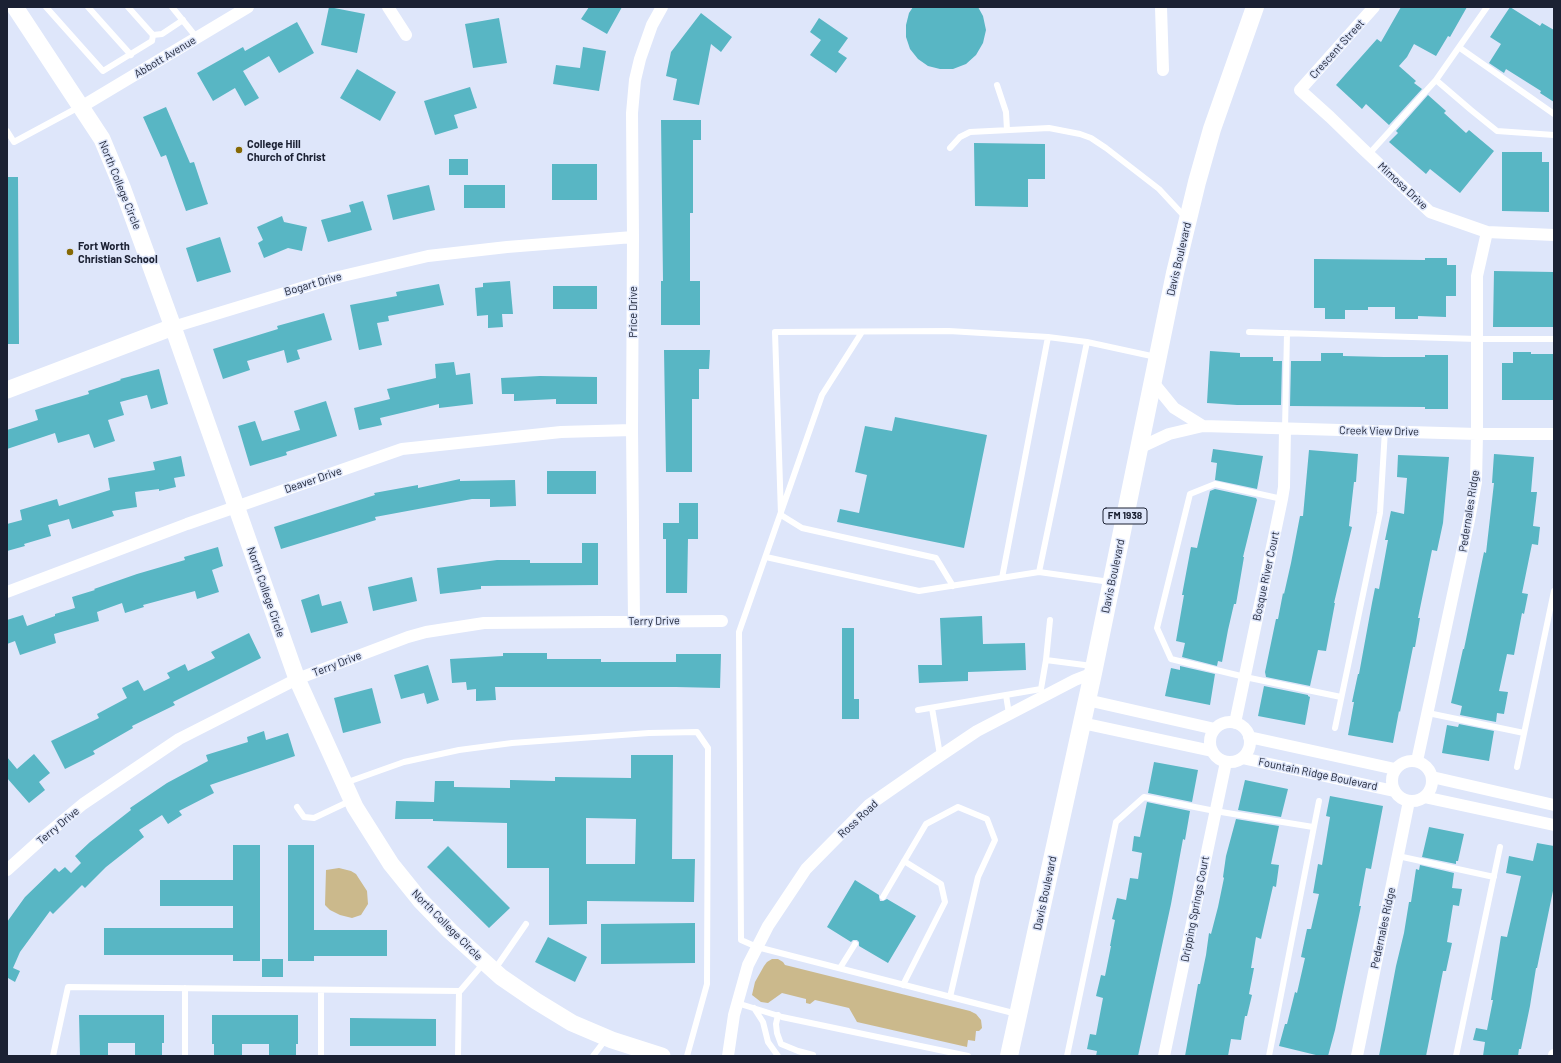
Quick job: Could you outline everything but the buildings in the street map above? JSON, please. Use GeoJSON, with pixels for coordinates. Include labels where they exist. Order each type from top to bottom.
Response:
{"type":"FeatureCollection","features":[{"type":"Feature","properties":{"kind":"main road","name":"Davis Boulevard"},"geometry":{"type":"LineString","coordinates":[[1009,1056],[1087,700],[1175,272],[1212,129],[1255,7]]}},
{"type":"Feature","properties":{"kind":"street","name":"North College Circle"},"geometry":{"type":"LineString","coordinates":[[15,7],[102,139],[122,187],[173,327],[297,679],[352,800],[391,864],[420,900],[450,931],[489,967],[536,1001],[572,1023],[607,1038],[662,1056]]}},
{"type":"Feature","properties":{"kind":"street","name":"Abbott Avenue"},"geometry":{"type":"LineString","coordinates":[[81,106],[248,7]]}},
{"type":"Feature","properties":{"kind":"street"},"geometry":{"type":"LineString","coordinates":[[388,7],[406,36]]}},
{"type":"Feature","properties":{"kind":"street","name":"Price Drive"},"geometry":{"type":"LineString","coordinates":[[634,622],[632,430],[632,113],[635,80],[640,59],[650,32],[662,7]]}},
{"type":"Feature","properties":{"kind":"street"},"geometry":{"type":"LineString","coordinates":[[1161,7],[1163,70]]}},
{"type":"Feature","properties":{"kind":"street","name":"Crescent Street"},"geometry":{"type":"LineString","coordinates":[[1300,90],[1374,7]]}},
{"type":"Feature","properties":{"kind":"street","name":"Mimosa Drive"},"geometry":{"type":"LineString","coordinates":[[1300,90],[1430,212],[1487,232],[1554,235]]}},
{"type":"Feature","properties":{"kind":"street","name":"Pedernales Ridge"},"geometry":{"type":"LineString","coordinates":[[1417,761],[1476,482],[1477,276],[1487,232]]}},
{"type":"Feature","properties":{"kind":"street","name":"Bogart Drive"},"geometry":{"type":"LineString","coordinates":[[10,386],[173,327],[334,278],[428,256],[507,247],[633,237]]}},
{"type":"Feature","properties":{"kind":"street","name":"Creek View Drive"},"geometry":{"type":"LineString","coordinates":[[1152,381],[1174,408],[1204,426]]}},
{"type":"Feature","properties":{"kind":"street","name":"Creek View Drive"},"geometry":{"type":"LineString","coordinates":[[1139,448],[1169,434],[1204,426],[1285,429],[1385,430],[1477,434],[1554,434]]}},
{"type":"Feature","properties":{"kind":"street","name":"Bosque River Court"},"geometry":{"type":"LineString","coordinates":[[1235,723],[1246,677],[1282,499],[1284,487],[1285,429]]}},
{"type":"Feature","properties":{"kind":"street","name":"Deaver Drive"},"geometry":{"type":"LineString","coordinates":[[7,592],[236,507],[402,449],[561,432],[632,430]]}},
{"type":"Feature","properties":{"kind":"street","name":"Terry Drive"},"geometry":{"type":"LineString","coordinates":[[7,870],[83,804],[179,739],[297,679],[408,637],[426,632],[484,623],[722,621]]}},
{"type":"Feature","properties":{"kind":"street","name":"Ross Road"},"geometry":{"type":"LineString","coordinates":[[728,1056],[737,1003],[748,965],[768,926],[806,869],[869,805],[940,755],[977,730],[1093,670]]}},
{"type":"Feature","properties":{"kind":"street"},"geometry":{"type":"LineString","coordinates":[[1087,700],[1215,729]]}},
{"type":"Feature","properties":{"kind":"street"},"geometry":{"type":"LineString","coordinates":[[1082,723],[1212,751]]}},
{"type":"Feature","properties":{"kind":"street"},"geometry":{"type":"LineString","coordinates":[[1226,762],[1217,758],[1210,746],[1210,737],[1215,729],[1222,724],[1235,723],[1244,728],[1249,736]]}},
{"type":"Feature","properties":{"kind":"street","name":"Fountain Ridge Boulevard"},"geometry":{"type":"LineString","coordinates":[[1226,762],[1235,762],[1242,758],[1249,748],[1249,736],[1396,769],[1392,777],[1394,791],[1400,798],[1409,801]]}},
{"type":"Feature","properties":{"kind":"street","name":"Fountain Ridge Boulevard"},"geometry":{"type":"LineString","coordinates":[[1242,758],[1394,791]]}},
{"type":"Feature","properties":{"kind":"street"},"geometry":{"type":"LineString","coordinates":[[1396,769],[1405,762],[1417,761],[1428,769],[1432,777],[1431,788],[1424,797],[1409,801]]}},
{"type":"Feature","properties":{"kind":"street","name":"Dripping Springs Court"},"geometry":{"type":"LineString","coordinates":[[1164,1056],[1226,762]]}},
{"type":"Feature","properties":{"kind":"street"},"geometry":{"type":"LineString","coordinates":[[1432,777],[1554,805]]}},
{"type":"Feature","properties":{"kind":"street"},"geometry":{"type":"LineString","coordinates":[[1424,797],[1554,825]]}},
{"type":"Feature","properties":{"kind":"street","name":"Pedernales Ridge"},"geometry":{"type":"LineString","coordinates":[[1357,1056],[1409,801]]}},
{"type":"Feature","properties":{"kind":"lane"},"geometry":{"type":"LineString","coordinates":[[46,7],[103,71],[152,42],[153,35],[128,7]]}},
{"type":"Feature","properties":{"kind":"lane"},"geometry":{"type":"LineString","coordinates":[[88,7],[130,55]]}},
{"type":"Feature","properties":{"kind":"lane"},"geometry":{"type":"LineString","coordinates":[[172,7],[197,38]]}},
{"type":"Feature","properties":{"kind":"lane"},"geometry":{"type":"LineString","coordinates":[[1369,154],[1436,80],[1460,48],[1487,7]]}},
{"type":"Feature","properties":{"kind":"lane"},"geometry":{"type":"LineString","coordinates":[[153,35],[162,34],[183,20]]}},
{"type":"Feature","properties":{"kind":"lane"},"geometry":{"type":"LineString","coordinates":[[1460,48],[1554,114]]}},
{"type":"Feature","properties":{"kind":"lane"},"geometry":{"type":"LineString","coordinates":[[1436,80],[1497,131],[1554,134]]}},
{"type":"Feature","properties":{"kind":"lane"},"geometry":{"type":"LineString","coordinates":[[997,85],[1006,112],[1007,130]]}},
{"type":"Feature","properties":{"kind":"lane"},"geometry":{"type":"LineString","coordinates":[[7,131],[14,142],[81,106]]}},
{"type":"Feature","properties":{"kind":"lane"},"geometry":{"type":"LineString","coordinates":[[950,148],[960,137],[970,132],[1049,128],[1080,134],[1091,138],[1159,189],[1188,219]]}},
{"type":"Feature","properties":{"kind":"lane"},"geometry":{"type":"LineString","coordinates":[[781,515],[775,332],[949,331],[1048,337],[1087,342],[1157,357]]}},
{"type":"Feature","properties":{"kind":"lane"},"geometry":{"type":"LineString","coordinates":[[862,332],[822,395],[739,632],[741,940],[757,947],[1019,1014]]}},
{"type":"Feature","properties":{"kind":"lane"},"geometry":{"type":"LineString","coordinates":[[1249,332],[1477,340],[1554,339]]}},
{"type":"Feature","properties":{"kind":"lane"},"geometry":{"type":"LineString","coordinates":[[1285,429],[1287,333]]}},
{"type":"Feature","properties":{"kind":"lane"},"geometry":{"type":"LineString","coordinates":[[1002,578],[1048,337]]}},
{"type":"Feature","properties":{"kind":"lane"},"geometry":{"type":"LineString","coordinates":[[1039,572],[1087,342]]}},
{"type":"Feature","properties":{"kind":"lane"},"geometry":{"type":"LineString","coordinates":[[1335,728],[1380,513],[1385,430]]}},
{"type":"Feature","properties":{"kind":"lane"},"geometry":{"type":"LineString","coordinates":[[1282,499],[1215,484],[1190,494],[1158,628],[1171,659],[1246,677],[1341,697]]}},
{"type":"Feature","properties":{"kind":"lane"},"geometry":{"type":"LineString","coordinates":[[781,515],[802,528],[936,558],[953,586]]}},
{"type":"Feature","properties":{"kind":"lane"},"geometry":{"type":"LineString","coordinates":[[766,557],[919,591],[1039,572],[1111,582]]}},
{"type":"Feature","properties":{"kind":"lane"},"geometry":{"type":"LineString","coordinates":[[1517,767],[1554,591]]}},
{"type":"Feature","properties":{"kind":"lane"},"geometry":{"type":"LineString","coordinates":[[918,710],[1041,689],[1046,660],[1050,620]]}},
{"type":"Feature","properties":{"kind":"lane"},"geometry":{"type":"LineString","coordinates":[[1046,660],[1093,670]]}},
{"type":"Feature","properties":{"kind":"lane"},"geometry":{"type":"LineString","coordinates":[[1006,695],[1009,714]]}},
{"type":"Feature","properties":{"kind":"lane"},"geometry":{"type":"LineString","coordinates":[[932,708],[940,755]]}},
{"type":"Feature","properties":{"kind":"lane"},"geometry":{"type":"LineString","coordinates":[[1428,713],[1524,733]]}},
{"type":"Feature","properties":{"kind":"lane"},"geometry":{"type":"LineString","coordinates":[[344,784],[404,762],[459,750],[535,741],[648,733],[697,732],[708,748],[707,984],[687,1056]]}},
{"type":"Feature","properties":{"kind":"lane"},"geometry":{"type":"LineString","coordinates":[[1067,1056],[1116,822],[1144,797],[1215,811],[1313,827]]}},
{"type":"Feature","properties":{"kind":"lane"},"geometry":{"type":"LineString","coordinates":[[297,807],[304,817],[314,818],[352,800]]}},
{"type":"Feature","properties":{"kind":"lane"},"geometry":{"type":"LineString","coordinates":[[1269,1056],[1319,801]]}},
{"type":"Feature","properties":{"kind":"lane"},"geometry":{"type":"LineString","coordinates":[[882,896],[926,824],[958,807],[987,819],[995,840],[978,877],[950,997]]}},
{"type":"Feature","properties":{"kind":"lane"},"geometry":{"type":"LineString","coordinates":[[1456,1056],[1500,847]]}},
{"type":"Feature","properties":{"kind":"lane"},"geometry":{"type":"LineString","coordinates":[[1398,856],[1494,877]]}},
{"type":"Feature","properties":{"kind":"lane"},"geometry":{"type":"LineString","coordinates":[[903,984],[945,902],[941,884],[904,861]]}},
{"type":"Feature","properties":{"kind":"lane"},"geometry":{"type":"LineString","coordinates":[[53,1056],[68,987],[459,991],[489,967],[526,924]]}},
{"type":"Feature","properties":{"kind":"lane"},"geometry":{"type":"LineString","coordinates":[[840,968],[855,944]]}},
{"type":"Feature","properties":{"kind":"lane"},"geometry":{"type":"LineString","coordinates":[[185,988],[185,1056]]}},
{"type":"Feature","properties":{"kind":"lane"},"geometry":{"type":"LineString","coordinates":[[321,990],[321,1056]]}},
{"type":"Feature","properties":{"kind":"lane"},"geometry":{"type":"LineString","coordinates":[[458,1056],[459,991]]}},
{"type":"Feature","properties":{"kind":"lane"},"geometry":{"type":"LineString","coordinates":[[737,1003],[778,1015],[968,1056]]}},
{"type":"Feature","properties":{"kind":"lane"},"geometry":{"type":"LineString","coordinates":[[754,1008],[763,1022],[768,1042],[778,1056]]}},
{"type":"Feature","properties":{"kind":"lane"},"geometry":{"type":"LineString","coordinates":[[778,1015],[776,1024],[777,1033],[781,1044],[798,1051],[814,1055]]}},
{"type":"Feature","properties":{"kind":"lane"},"geometry":{"type":"LineString","coordinates":[[593,1056],[607,1038]]}},
{"type":"Feature","properties":{"kind":"shaded area"},"geometry":{"type":"Polygon","coordinates":[[[339,868],[356,874],[367,891],[368,904],[361,915],[352,918],[340,915],[330,910],[325,905],[326,870],[339,868]]]}},
{"type":"Feature","properties":{"kind":"shaded area"},"geometry":{"type":"Polygon","coordinates":[[[772,959],[778,959],[785,965],[970,1011],[976,1014],[981,1020],[982,1028],[979,1031],[976,1031],[975,1041],[968,1040],[967,1047],[857,1022],[849,1008],[815,1000],[810,1004],[806,1003],[806,999],[782,993],[768,1003],[761,1002],[752,995],[755,982],[764,966],[772,959]]]}},
{"type":"Feature","properties":{"kind":"place","name":"College Hill Church of Christ"},"geometry":{"type":"Point","coordinates":[239,150]}},
{"type":"Feature","properties":{"kind":"place","name":"Fort Worth Christian School"},"geometry":{"type":"Point","coordinates":[70,252]}}]}
